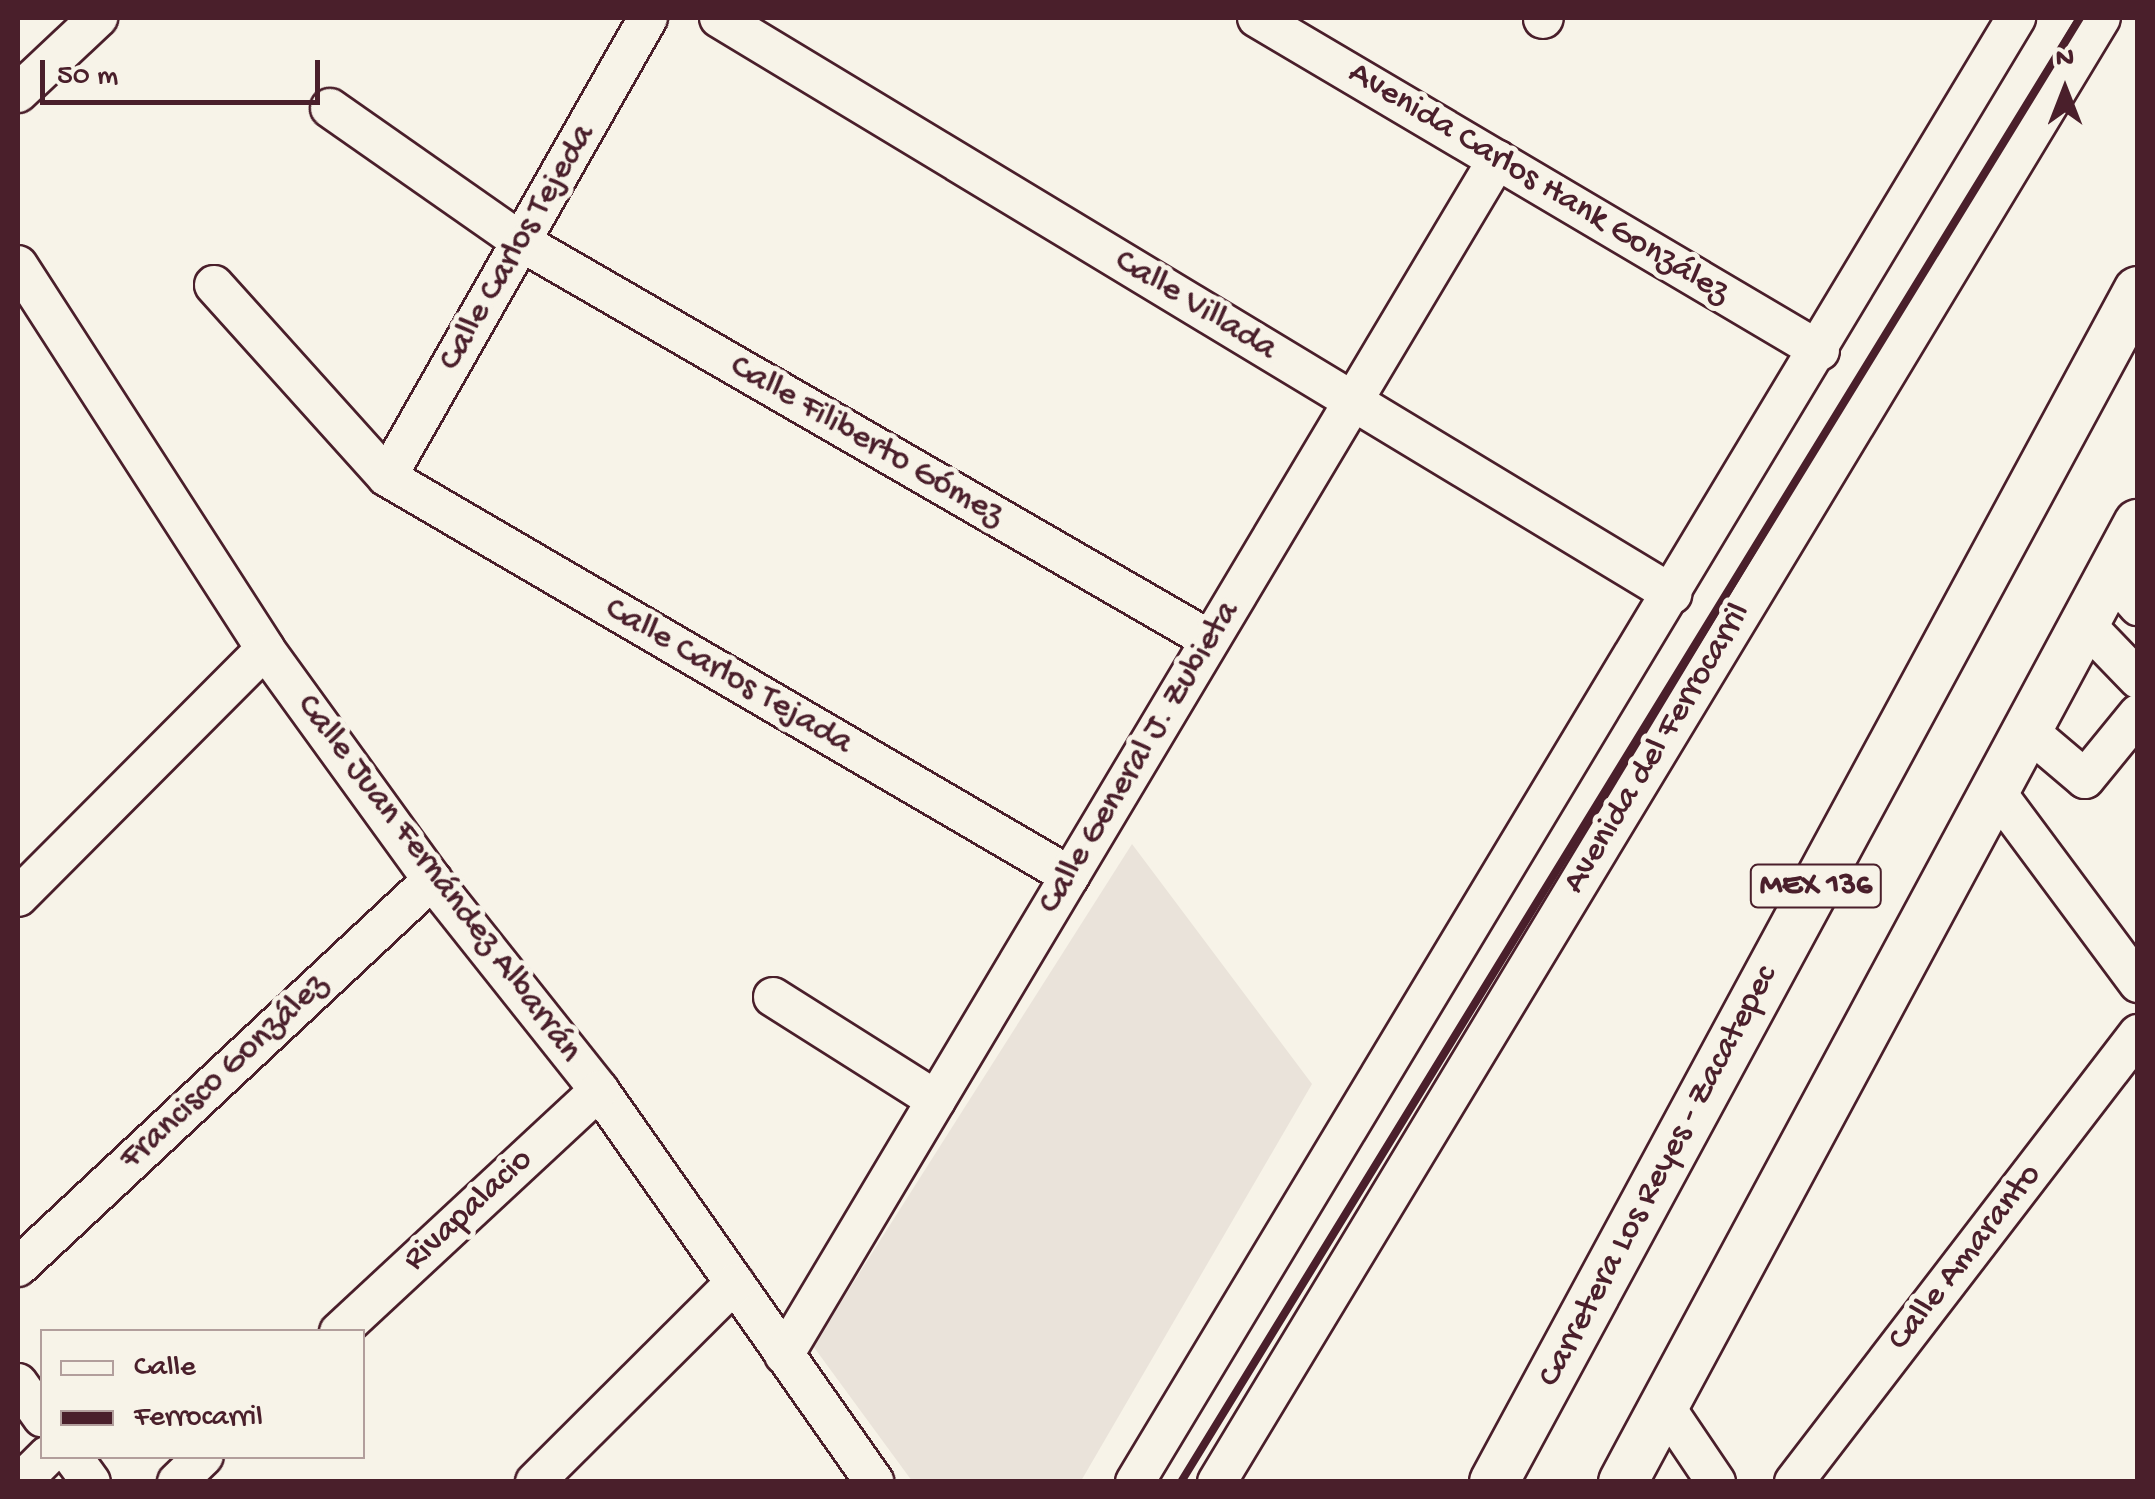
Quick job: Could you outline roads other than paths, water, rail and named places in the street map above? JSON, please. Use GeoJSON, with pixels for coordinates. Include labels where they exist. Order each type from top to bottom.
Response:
{"type":"FeatureCollection","features":[{"type":"Feature","properties":{"kind":"main road","name":"Carretera Los Reyes - Zacatepec"},"geometry":{"type":"LineString","coordinates":[[1494,1482],[2138,291]]}},
{"type":"Feature","properties":{"kind":"main road","name":"MEX 136"},"geometry":{"type":"LineString","coordinates":[[1622,1482],[2084,623],[2124,590],[2138,524]]}},
{"type":"Feature","properties":{"kind":"street"},"geometry":{"type":"LineString","coordinates":[[18,93],[98,18]]}},
{"type":"Feature","properties":{"kind":"street","name":"Calle Carlos Tejeda"},"geometry":{"type":"LineString","coordinates":[[387,477],[648,18]]}},
{"type":"Feature","properties":{"kind":"street","name":"Calle Villada"},"geometry":{"type":"LineString","coordinates":[[718,18],[1672,594]]}},
{"type":"Feature","properties":{"kind":"street","name":"Avenida Carlos Hank González"},"geometry":{"type":"LineString","coordinates":[[1257,18],[1820,351]]}},
{"type":"Feature","properties":{"kind":"street","name":"Avenida del Ferrocarril"},"geometry":{"type":"LineString","coordinates":[[1134,1482],[1820,351],[2016,18]]}},
{"type":"Feature","properties":{"kind":"street","name":"Avenida del Ferrocarril"},"geometry":{"type":"LineString","coordinates":[[1217,1482],[2101,18]]}},
{"type":"Feature","properties":{"kind":"street","name":"Calle Filiberto Gómez"},"geometry":{"type":"LineString","coordinates":[[330,108],[523,242],[1210,640]]}},
{"type":"Feature","properties":{"kind":"street","name":"Calle General J. Zubieta"},"geometry":{"type":"LineString","coordinates":[[784,1356],[1496,160]]}},
{"type":"Feature","properties":{"kind":"street","name":"Calle Juan Fernández Albarrán"},"geometry":{"type":"LineString","coordinates":[[18,266],[265,649],[432,880],[600,1090],[784,1356],[855,1473]]}},
{"type":"Feature","properties":{"kind":"street","name":"Calle Carlos Tejada"},"geometry":{"type":"LineString","coordinates":[[214,285],[387,477],[1070,876]]}},
{"type":"Feature","properties":{"kind":"street"},"geometry":{"type":"LineString","coordinates":[[2084,623],[2138,679]]}},
{"type":"Feature","properties":{"kind":"street"},"geometry":{"type":"LineString","coordinates":[[18,897],[265,649]]}},
{"type":"Feature","properties":{"kind":"street"},"geometry":{"type":"LineString","coordinates":[[2026,730],[2084,779],[2138,714]]}},
{"type":"Feature","properties":{"kind":"street"},"geometry":{"type":"LineString","coordinates":[[1994,790],[2138,984]]}},
{"type":"Feature","properties":{"kind":"street","name":"Francisco González"},"geometry":{"type":"LineString","coordinates":[[18,1267],[432,880]]}},
{"type":"Feature","properties":{"kind":"street"},"geometry":{"type":"LineString","coordinates":[[773,997],[936,1100]]}},
{"type":"Feature","properties":{"kind":"street","name":"Calle Amaranto"},"geometry":{"type":"LineString","coordinates":[[1794,1482],[2138,1034]]}},
{"type":"Feature","properties":{"kind":"street","name":"Rivapalacio"},"geometry":{"type":"LineString","coordinates":[[342,1329],[600,1090]]}},
{"type":"Feature","properties":{"kind":"street"},"geometry":{"type":"LineString","coordinates":[[535,1482],[735,1283]]}},
{"type":"Feature","properties":{"kind":"street"},"geometry":{"type":"LineString","coordinates":[[18,1383],[40,1414]]}},
{"type":"Feature","properties":{"kind":"street"},"geometry":{"type":"LineString","coordinates":[[1664,1405],[1716,1482]]}},
{"type":"Feature","properties":{"kind":"street"},"geometry":{"type":"LineString","coordinates":[[21,1482],[43,1459]]}},
{"type":"Feature","properties":{"kind":"street"},"geometry":{"type":"LineString","coordinates":[[74,1459],[92,1482]]}},
{"type":"Feature","properties":{"kind":"street"},"geometry":{"type":"LineString","coordinates":[[177,1482],[201,1459]]}},
{"type":"Feature","properties":{"kind":"railway"},"geometry":{"type":"LineString","coordinates":[[1181,1482],[2080,18]]}}]}
